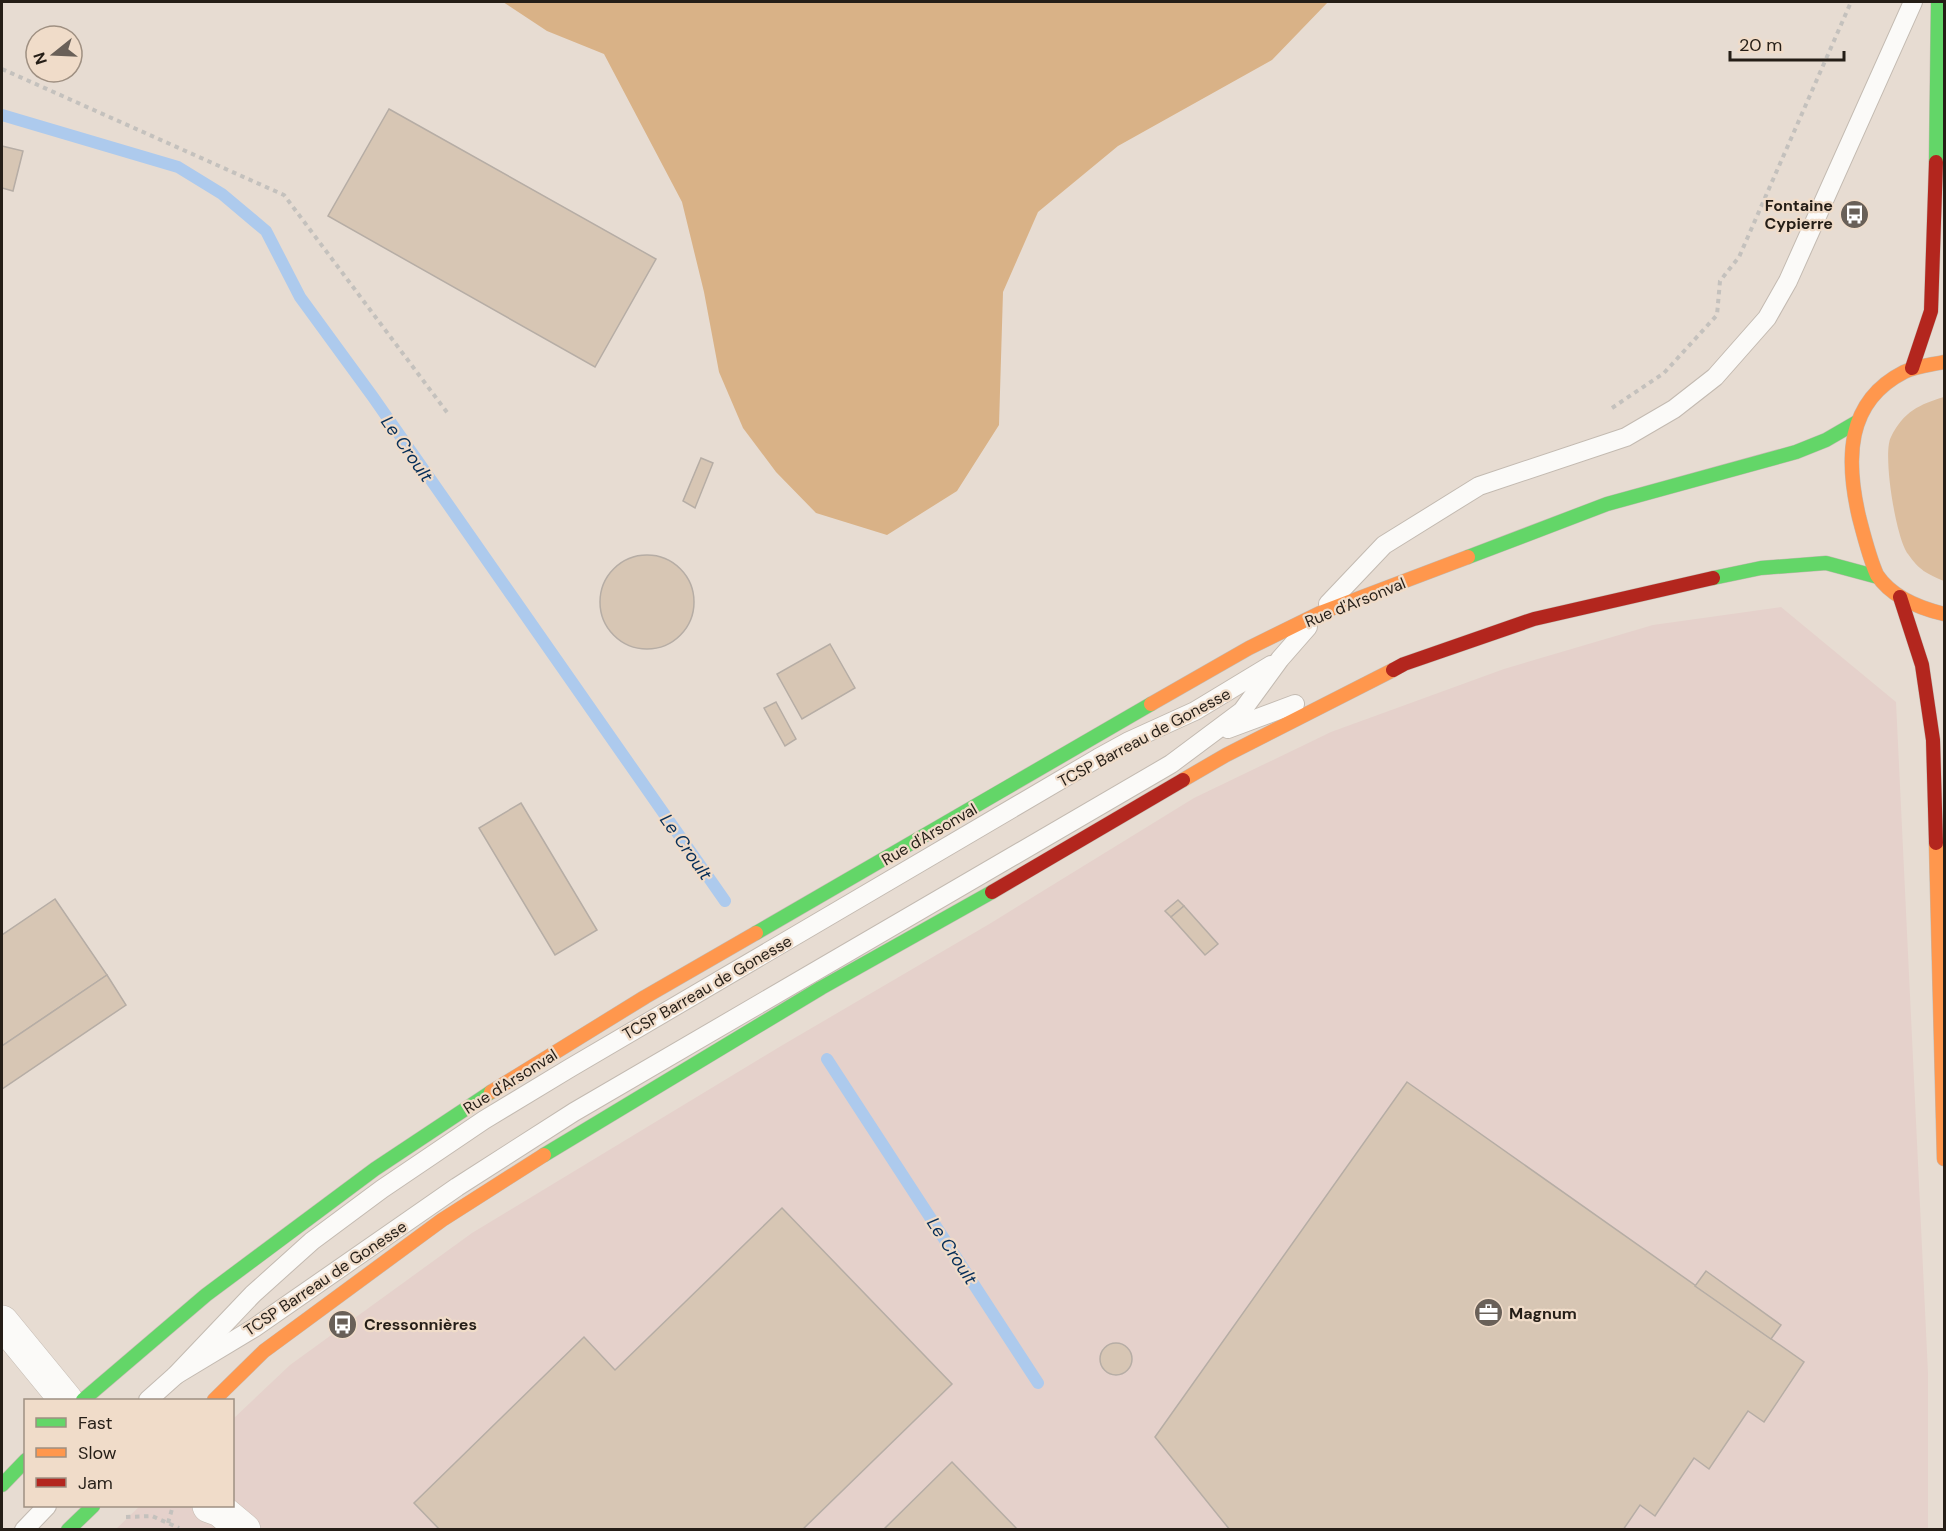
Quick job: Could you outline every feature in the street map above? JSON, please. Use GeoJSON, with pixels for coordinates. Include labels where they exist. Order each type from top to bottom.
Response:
{"type":"FeatureCollection","features":[{"type":"Feature","properties":{"kind":"main road"},"geometry":{"type":"LineString","coordinates":[[1912,368],[1931,311],[1938,2]]}},
{"type":"Feature","properties":{"kind":"main road"},"geometry":{"type":"LineString","coordinates":[[1944,362],[1912,368],[1886,384],[1866,406],[1857,422],[1852,450],[1852,482],[1861,529],[1878,576],[1900,597],[1944,614]]}},
{"type":"Feature","properties":{"kind":"main road","name":"Rue d'Arsonval"},"geometry":{"type":"LineString","coordinates":[[85,1399],[206,1296],[375,1169],[456,1114],[645,997],[1047,767],[1249,648],[1320,613],[1607,504],[1796,452],[1826,440],[1857,422]]}},
{"type":"Feature","properties":{"kind":"main road"},"geometry":{"type":"LineString","coordinates":[[216,1399],[273,1345],[442,1220],[539,1158],[821,988],[1009,882],[1226,755],[1404,664],[1534,619],[1761,568],[1826,563],[1878,576]]}},
{"type":"Feature","properties":{"kind":"main road"},"geometry":{"type":"LineString","coordinates":[[1900,597],[1922,665],[1933,740],[1942,877],[1944,1159]]}},
{"type":"Feature","properties":{"kind":"main road"},"geometry":{"type":"LineString","coordinates":[[2,1485],[24,1462]]}},
{"type":"Feature","properties":{"kind":"main road"},"geometry":{"type":"LineString","coordinates":[[68,1530],[92,1507]]}},
{"type":"Feature","properties":{"kind":"street"},"geometry":{"type":"LineString","coordinates":[[2,1322],[64,1399]]}},
{"type":"Feature","properties":{"kind":"lane","name":"TCSP Barreau de Gonesse"},"geometry":{"type":"LineString","coordinates":[[176,1375],[254,1328],[458,1187],[574,1112],[1171,764],[1242,711],[1280,659],[1384,545],[1479,486],[1626,437],[1674,409],[1715,377],[1767,318],[1788,281],[1913,2]]}},
{"type":"Feature","properties":{"kind":"lane","name":"TCSP Barreau de Gonesse"},"geometry":{"type":"LineString","coordinates":[[150,1399],[254,1294],[312,1241],[382,1189],[484,1120],[1098,758],[1195,711],[1280,659]]}},
{"type":"Feature","properties":{"kind":"lane","name":"TCSP Barreau de Gonesse"},"geometry":{"type":"LineString","coordinates":[[1212,735],[1404,664]]}},
{"type":"Feature","properties":{"kind":"lane"},"geometry":{"type":"LineString","coordinates":[[24,1530],[46,1507]]}},
{"type":"Feature","properties":{"kind":"path"},"geometry":{"type":"LineString","coordinates":[[1609,410],[1664,373],[1717,315],[1720,281],[1739,256],[1851,2]]}},
{"type":"Feature","properties":{"kind":"path"},"geometry":{"type":"LineString","coordinates":[[2,69],[284,195],[449,415]]}},
{"type":"Feature","properties":{"kind":"path"},"geometry":{"type":"LineString","coordinates":[[168,1522],[173,1507]]}},
{"type":"Feature","properties":{"kind":"path"},"geometry":{"type":"LineString","coordinates":[[120,1519],[129,1516],[152,1516],[182,1530]]}},
{"type":"Feature","properties":{"kind":"shaded area"},"geometry":{"type":"Polygon","coordinates":[[[503,2],[1328,2],[1272,60],[1118,146],[1038,212],[1003,292],[999,425],[957,491],[887,535],[816,513],[776,472],[743,428],[719,372],[704,292],[682,202],[604,54],[547,31],[503,2]]]}},
{"type":"Feature","properties":{"kind":"shaded area"},"geometry":{"type":"Polygon","coordinates":[[[1944,397],[1944,581],[1920,568],[1903,545],[1895,515],[1888,460],[1891,437],[1901,421],[1920,406],[1944,397]]]}},
{"type":"Feature","properties":{"kind":"shaded area"},"geometry":{"type":"Polygon","coordinates":[[[1781,607],[1896,702],[1928,1373],[1928,1529],[115,1530],[139,1507],[234,1507],[234,1418],[290,1365],[472,1233],[781,1046],[991,923],[1194,798],[1331,732],[1504,669],[1653,625],[1781,607]]]}},
{"type":"Feature","properties":{"kind":"building"},"geometry":{"type":"Polygon","coordinates":[[[389,109],[656,259],[595,367],[328,216],[389,109]]]}},
{"type":"Feature","properties":{"kind":"building"},"geometry":{"type":"Polygon","coordinates":[[[2,146],[23,151],[13,191],[2,188],[2,146]]]}},
{"type":"Feature","properties":{"kind":"building"},"geometry":{"type":"Polygon","coordinates":[[[701,458],[713,463],[695,508],[683,501],[701,458]]]}},
{"type":"Feature","properties":{"kind":"building"},"geometry":{"type":"Polygon","coordinates":[[[647,555],[665,559],[680,569],[690,584],[694,602],[690,620],[680,635],[665,645],[647,649],[629,645],[614,635],[604,620],[600,602],[604,584],[614,569],[629,559],[647,555]]]}},
{"type":"Feature","properties":{"kind":"building"},"geometry":{"type":"Polygon","coordinates":[[[830,644],[855,688],[802,719],[777,674],[830,644]]]}},
{"type":"Feature","properties":{"kind":"building"},"geometry":{"type":"Polygon","coordinates":[[[776,702],[796,739],[785,746],[764,708],[776,702]]]}},
{"type":"Feature","properties":{"kind":"building"},"geometry":{"type":"Polygon","coordinates":[[[521,803],[597,930],[555,955],[479,828],[521,803]]]}},
{"type":"Feature","properties":{"kind":"building"},"geometry":{"type":"Polygon","coordinates":[[[55,899],[107,975],[2,1046],[2,935],[55,899]]]}},
{"type":"Feature","properties":{"kind":"building"},"geometry":{"type":"Polygon","coordinates":[[[1178,900],[1184,906],[1171,917],[1165,911],[1178,900]]]}},
{"type":"Feature","properties":{"kind":"building"},"geometry":{"type":"Polygon","coordinates":[[[1184,906],[1218,944],[1205,955],[1171,917],[1184,906]]]}},
{"type":"Feature","properties":{"kind":"building"},"geometry":{"type":"Polygon","coordinates":[[[107,975],[126,1005],[2,1089],[2,1046],[107,975]]]}},
{"type":"Feature","properties":{"kind":"building","name":"Magnum"},"geometry":{"type":"Polygon","coordinates":[[[1407,1082],[1804,1362],[1764,1422],[1748,1411],[1709,1469],[1694,1458],[1655,1516],[1640,1505],[1623,1530],[1230,1530],[1155,1437],[1407,1082]]]}},
{"type":"Feature","properties":{"kind":"building"},"geometry":{"type":"Polygon","coordinates":[[[782,1208],[952,1384],[802,1530],[440,1530],[414,1503],[584,1337],[615,1370],[782,1208]]]}},
{"type":"Feature","properties":{"kind":"building"},"geometry":{"type":"Polygon","coordinates":[[[1706,1271],[1781,1325],[1771,1339],[1695,1286],[1706,1271]]]}},
{"type":"Feature","properties":{"kind":"building"},"geometry":{"type":"Polygon","coordinates":[[[1116,1343],[1127,1348],[1132,1359],[1127,1370],[1116,1375],[1105,1370],[1100,1359],[1105,1348],[1116,1343]]]}},
{"type":"Feature","properties":{"kind":"building"},"geometry":{"type":"Polygon","coordinates":[[[952,1462],[1018,1530],[883,1530],[952,1462]]]}},
{"type":"Feature","properties":{"kind":"waterway","name":"Le Croult"},"geometry":{"type":"LineString","coordinates":[[2,115],[178,167],[222,194],[266,231],[300,297],[373,397],[725,901]]}},
{"type":"Feature","properties":{"kind":"waterway","name":"Le Croult"},"geometry":{"type":"LineString","coordinates":[[827,1059],[1038,1383]]}},
{"type":"Feature","properties":{"kind":"traffic: fast"},"geometry":{"type":"LineString","coordinates":[[1936,162],[1938,2]]}},
{"type":"Feature","properties":{"kind":"traffic: fast"},"geometry":{"type":"LineString","coordinates":[[1468,557],[1607,504],[1796,452],[1826,440],[1857,422]]}},
{"type":"Feature","properties":{"kind":"traffic: fast"},"geometry":{"type":"LineString","coordinates":[[1713,578],[1761,568],[1826,563],[1878,577]]}},
{"type":"Feature","properties":{"kind":"traffic: fast"},"geometry":{"type":"LineString","coordinates":[[756,933],[1151,704]]}},
{"type":"Feature","properties":{"kind":"traffic: fast"},"geometry":{"type":"LineString","coordinates":[[544,1155],[821,988],[992,892]]}},
{"type":"Feature","properties":{"kind":"traffic: fast"},"geometry":{"type":"LineString","coordinates":[[84,1399],[206,1295],[375,1169],[491,1092]]}},
{"type":"Feature","properties":{"kind":"traffic: fast"},"geometry":{"type":"LineString","coordinates":[[2,1485],[24,1462]]}},
{"type":"Feature","properties":{"kind":"traffic: fast"},"geometry":{"type":"LineString","coordinates":[[68,1530],[92,1507]]}},
{"type":"Feature","properties":{"kind":"traffic: slow"},"geometry":{"type":"LineString","coordinates":[[1944,362],[1904,372],[1870,399],[1860,416],[1854,435],[1852,454],[1852,475],[1859,517],[1877,575],[1890,589],[1906,600],[1944,614]]}},
{"type":"Feature","properties":{"kind":"traffic: slow"},"geometry":{"type":"LineString","coordinates":[[1151,704],[1249,648],[1320,613],[1468,557]]}},
{"type":"Feature","properties":{"kind":"traffic: slow"},"geometry":{"type":"LineString","coordinates":[[1183,780],[1226,755],[1393,670]]}},
{"type":"Feature","properties":{"kind":"traffic: slow"},"geometry":{"type":"LineString","coordinates":[[1936,843],[1944,1159]]}},
{"type":"Feature","properties":{"kind":"traffic: slow"},"geometry":{"type":"LineString","coordinates":[[491,1092],[645,997],[756,933]]}},
{"type":"Feature","properties":{"kind":"traffic: slow"},"geometry":{"type":"LineString","coordinates":[[215,1399],[264,1351],[442,1220],[544,1155]]}},
{"type":"Feature","properties":{"kind":"traffic: jam"},"geometry":{"type":"LineString","coordinates":[[1912,368],[1931,311],[1936,162]]}},
{"type":"Feature","properties":{"kind":"traffic: jam"},"geometry":{"type":"LineString","coordinates":[[1393,670],[1404,664],[1534,619],[1713,578]]}},
{"type":"Feature","properties":{"kind":"traffic: jam"},"geometry":{"type":"LineString","coordinates":[[1900,597],[1922,665],[1933,740],[1936,843]]}},
{"type":"Feature","properties":{"kind":"traffic: jam"},"geometry":{"type":"LineString","coordinates":[[992,892],[1183,780]]}},
{"type":"Feature","properties":{"kind":"place","name":"Fontaine Cypierre"},"geometry":{"type":"Point","coordinates":[1854,214]}},
{"type":"Feature","properties":{"kind":"place","name":"Magnum"},"geometry":{"type":"Point","coordinates":[1488,1313]}},
{"type":"Feature","properties":{"kind":"place","name":"Cressonnières"},"geometry":{"type":"Point","coordinates":[343,1324]}}]}
